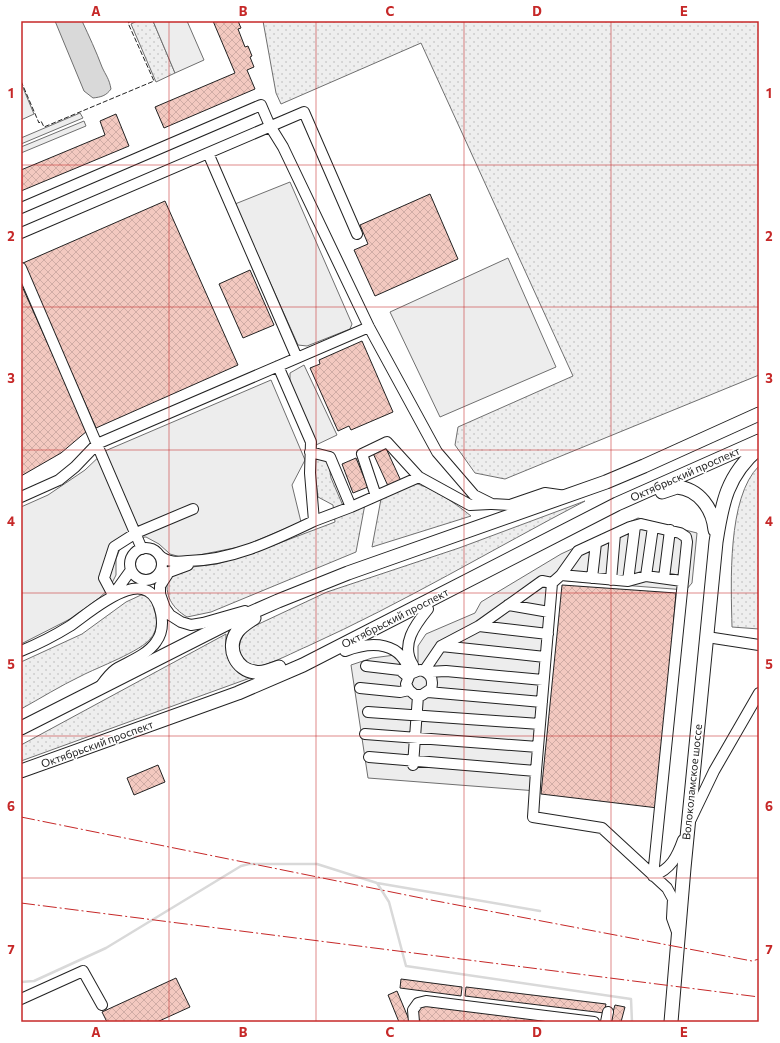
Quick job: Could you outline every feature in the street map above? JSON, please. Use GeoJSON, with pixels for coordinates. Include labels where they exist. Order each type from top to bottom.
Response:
{"type":"FeatureCollection","features":[{"type":"Feature","properties":{"kind":"main road"},"geometry":{"type":"LineString","coordinates":[[21,728],[230,622],[278,601],[348,573],[566,496],[644,466],[759,414]]}},
{"type":"Feature","properties":{"kind":"main road","name":"Октябрьский проспект"},"geometry":{"type":"LineString","coordinates":[[21,771],[238,693],[335,651],[617,504],[759,441]]}},
{"type":"Feature","properties":{"kind":"main road","name":"Волоколамское шоссе"},"geometry":{"type":"LineString","coordinates":[[671,1022],[688,826],[716,542],[722,506],[730,484],[745,461],[759,448]]}},
{"type":"Feature","properties":{"kind":"main road","name":"Волоколамское шоссе"},"geometry":{"type":"LineString","coordinates":[[617,504],[632,506],[674,487],[687,489],[700,497],[709,509],[714,523],[716,542]]}},
{"type":"Feature","properties":{"kind":"main road"},"geometry":{"type":"LineString","coordinates":[[278,601],[242,626],[234,636],[232,644],[233,653],[243,668],[250,672],[264,672],[306,656],[335,651],[440,604],[458,586]]}},
{"type":"Feature","properties":{"kind":"lane"},"geometry":{"type":"LineString","coordinates":[[21,208],[261,105],[270,126],[283,147],[369,327],[436,452],[474,495],[492,504]]}},
{"type":"Feature","properties":{"kind":"lane"},"geometry":{"type":"LineString","coordinates":[[21,233],[304,112],[357,234]]}},
{"type":"Feature","properties":{"kind":"lane"},"geometry":{"type":"LineString","coordinates":[[208,153],[297,358]]}},
{"type":"Feature","properties":{"kind":"lane"},"geometry":{"type":"LineString","coordinates":[[21,268],[142,549]]}},
{"type":"Feature","properties":{"kind":"lane"},"geometry":{"type":"LineString","coordinates":[[21,497],[58,480],[76,466],[97,444],[369,327]]}},
{"type":"Feature","properties":{"kind":"lane"},"geometry":{"type":"LineString","coordinates":[[278,366],[310,442],[314,521]]}},
{"type":"Feature","properties":{"kind":"lane"},"geometry":{"type":"LineString","coordinates":[[376,496],[362,454],[387,442],[419,477],[470,505],[510,504],[545,493],[566,496]]}},
{"type":"Feature","properties":{"kind":"lane"},"geometry":{"type":"LineString","coordinates":[[310,452],[330,458],[351,507]]}},
{"type":"Feature","properties":{"kind":"lane"},"geometry":{"type":"LineString","coordinates":[[98,688],[108,676],[145,653],[159,637],[162,626],[161,613],[144,580],[136,577],[131,570],[130,562],[136,552],[142,549],[151,549],[173,562],[215,560],[263,545],[314,521],[351,507],[419,477]]}},
{"type":"Feature","properties":{"kind":"lane"},"geometry":{"type":"LineString","coordinates":[[113,595],[104,578],[114,547],[136,533],[193,508]]}},
{"type":"Feature","properties":{"kind":"lane"},"geometry":{"type":"LineString","coordinates":[[653,876],[687,542],[686,537],[680,532],[641,524],[578,551],[561,575],[552,583],[532,818],[602,828],[653,876],[667,888],[673,899],[672,918],[678,935]]}},
{"type":"Feature","properties":{"kind":"lane"},"geometry":{"type":"LineString","coordinates":[[628,581],[635,526]]}},
{"type":"Feature","properties":{"kind":"lane"},"geometry":{"type":"LineString","coordinates":[[646,576],[653,527]]}},
{"type":"Feature","properties":{"kind":"lane"},"geometry":{"type":"LineString","coordinates":[[664,578],[670,530]]}},
{"type":"Feature","properties":{"kind":"lane"},"geometry":{"type":"LineString","coordinates":[[611,580],[615,534]]}},
{"type":"Feature","properties":{"kind":"lane"},"geometry":{"type":"LineString","coordinates":[[592,578],[596,543]]}},
{"type":"Feature","properties":{"kind":"lane"},"geometry":{"type":"LineString","coordinates":[[159,555],[163,573],[160,591],[165,608],[177,621],[191,625],[203,624],[278,601]]}},
{"type":"Feature","properties":{"kind":"lane"},"geometry":{"type":"LineString","coordinates":[[21,651],[69,626],[113,595],[130,589],[144,580],[152,579],[163,573],[199,561]]}},
{"type":"Feature","properties":{"kind":"lane"},"geometry":{"type":"LineString","coordinates":[[113,595],[131,570]]}},
{"type":"Feature","properties":{"kind":"lane"},"geometry":{"type":"LineString","coordinates":[[561,575],[628,581],[646,576],[682,581]]}},
{"type":"Feature","properties":{"kind":"lane"},"geometry":{"type":"LineString","coordinates":[[418,696],[409,690],[406,684],[441,646],[479,626],[542,581],[552,583]]}},
{"type":"Feature","properties":{"kind":"lane"},"geometry":{"type":"LineString","coordinates":[[130,589],[143,589],[153,596]]}},
{"type":"Feature","properties":{"kind":"lane"},"geometry":{"type":"LineString","coordinates":[[508,605],[550,612]]}},
{"type":"Feature","properties":{"kind":"lane"},"geometry":{"type":"LineString","coordinates":[[417,673],[408,656],[408,646],[416,626],[428,609]]}},
{"type":"Feature","properties":{"kind":"lane"},"geometry":{"type":"LineString","coordinates":[[479,626],[548,634]]}},
{"type":"Feature","properties":{"kind":"lane"},"geometry":{"type":"LineString","coordinates":[[707,637],[759,645]]}},
{"type":"Feature","properties":{"kind":"lane"},"geometry":{"type":"LineString","coordinates":[[335,651],[371,644],[381,645],[404,658],[417,673],[432,682],[428,692]]}},
{"type":"Feature","properties":{"kind":"lane"},"geometry":{"type":"LineString","coordinates":[[441,646],[545,657]]}},
{"type":"Feature","properties":{"kind":"lane"},"geometry":{"type":"LineString","coordinates":[[366,666],[417,673],[446,671],[543,680]]}},
{"type":"Feature","properties":{"kind":"lane"},"geometry":{"type":"LineString","coordinates":[[360,688],[400,692],[409,690]]}},
{"type":"Feature","properties":{"kind":"lane"},"geometry":{"type":"LineString","coordinates":[[418,696],[428,692],[542,702]]}},
{"type":"Feature","properties":{"kind":"lane"},"geometry":{"type":"LineString","coordinates":[[653,876],[670,866],[678,855],[688,826],[714,771],[759,693]]}},
{"type":"Feature","properties":{"kind":"lane"},"geometry":{"type":"LineString","coordinates":[[413,763],[418,696]]}},
{"type":"Feature","properties":{"kind":"lane"},"geometry":{"type":"LineString","coordinates":[[368,712],[540,724]]}},
{"type":"Feature","properties":{"kind":"lane"},"geometry":{"type":"LineString","coordinates":[[365,734],[538,747]]}},
{"type":"Feature","properties":{"kind":"lane"},"geometry":{"type":"LineString","coordinates":[[369,757],[413,763],[536,771]]}},
{"type":"Feature","properties":{"kind":"lane"},"geometry":{"type":"LineString","coordinates":[[21,999],[83,971],[102,1005]]}},
{"type":"Feature","properties":{"kind":"lane"},"geometry":{"type":"LineString","coordinates":[[414,1022],[413,1010],[418,1003],[426,1000],[594,1022]]}},
{"type":"Feature","properties":{"kind":"shaded area"},"geometry":{"type":"Polygon","coordinates":[[[55,21],[82,21],[109,82],[111,89],[105,95],[93,98],[84,91],[55,21]]]}},
{"type":"Feature","properties":{"kind":"shaded area"},"geometry":{"type":"Polygon","coordinates":[[[137,21],[153,21],[175,73],[156,82],[131,24],[137,21]]]}},
{"type":"Feature","properties":{"kind":"shaded area"},"geometry":{"type":"Polygon","coordinates":[[[153,21],[187,21],[204,60],[175,73],[153,21]]]}},
{"type":"Feature","properties":{"kind":"shaded area"},"geometry":{"type":"Polygon","coordinates":[[[263,21],[759,21],[759,375],[505,479],[475,473],[455,445],[458,427],[573,376],[421,43],[281,104],[276,93],[263,21]]]}},
{"type":"Feature","properties":{"kind":"shaded area"},"geometry":{"type":"Polygon","coordinates":[[[21,83],[34,114],[21,120],[21,83]]]}},
{"type":"Feature","properties":{"kind":"shaded area"},"geometry":{"type":"Polygon","coordinates":[[[80,113],[83,118],[21,144],[21,138],[80,113]]]}},
{"type":"Feature","properties":{"kind":"shaded area"},"geometry":{"type":"Polygon","coordinates":[[[84,121],[86,126],[21,153],[21,147],[84,121]]]}},
{"type":"Feature","properties":{"kind":"shaded area"},"geometry":{"type":"Polygon","coordinates":[[[290,182],[352,324],[350,329],[307,346],[298,345],[235,204],[290,182]]]}},
{"type":"Feature","properties":{"kind":"shaded area"},"geometry":{"type":"Polygon","coordinates":[[[508,258],[556,367],[440,417],[390,312],[508,258]]]}},
{"type":"Feature","properties":{"kind":"shaded area"},"geometry":{"type":"Polygon","coordinates":[[[304,365],[337,435],[316,445],[290,382],[290,373],[304,365]]]}},
{"type":"Feature","properties":{"kind":"shaded area"},"geometry":{"type":"Polygon","coordinates":[[[271,380],[305,460],[292,485],[301,522],[244,546],[184,558],[170,554],[159,544],[146,537],[132,538],[121,546],[116,559],[116,575],[109,589],[72,618],[21,644],[21,507],[48,495],[85,470],[105,451],[271,380]]]}},
{"type":"Feature","properties":{"kind":"shaded area"},"geometry":{"type":"Polygon","coordinates":[[[313,459],[328,460],[331,478],[344,508],[365,504],[356,552],[211,612],[187,617],[177,609],[173,605],[168,595],[168,577],[192,567],[217,564],[253,553],[335,522],[333,505],[318,497],[313,459]]]}},
{"type":"Feature","properties":{"kind":"shaded area"},"geometry":{"type":"Polygon","coordinates":[[[759,466],[759,629],[732,627],[731,588],[733,542],[736,519],[741,498],[749,480],[759,466]]]}},
{"type":"Feature","properties":{"kind":"shaded area"},"geometry":{"type":"Polygon","coordinates":[[[410,482],[434,491],[471,516],[372,547],[381,499],[410,482]]]}},
{"type":"Feature","properties":{"kind":"shaded area"},"geometry":{"type":"Polygon","coordinates":[[[585,501],[378,612],[276,661],[258,666],[254,665],[246,660],[238,649],[241,638],[248,629],[327,592],[459,548],[585,501]]]}},
{"type":"Feature","properties":{"kind":"shaded area"},"geometry":{"type":"Polygon","coordinates":[[[638,518],[697,533],[692,583],[686,590],[557,580],[537,791],[368,778],[351,665],[372,658],[395,655],[405,669],[418,662],[418,646],[426,634],[475,613],[481,602],[561,554],[638,518]]]}},
{"type":"Feature","properties":{"kind":"shaded area"},"geometry":{"type":"Polygon","coordinates":[[[141,595],[150,597],[156,618],[156,628],[154,633],[146,643],[129,654],[66,684],[21,709],[21,662],[82,634],[126,602],[141,595]]]}},
{"type":"Feature","properties":{"kind":"shaded area"},"geometry":{"type":"Polygon","coordinates":[[[226,634],[226,649],[229,661],[237,671],[250,678],[21,761],[21,745],[226,634]]]}},
{"type":"Feature","properties":{"kind":"building"},"geometry":{"type":"Polygon","coordinates":[[[213,21],[238,21],[241,28],[238,29],[245,47],[248,46],[252,56],[250,57],[254,67],[247,70],[255,89],[164,128],[155,107],[235,73],[213,21]]]}},
{"type":"Feature","properties":{"kind":"building"},"geometry":{"type":"Polygon","coordinates":[[[116,114],[129,146],[21,191],[21,170],[105,135],[100,121],[116,114]]]}},
{"type":"Feature","properties":{"kind":"building"},"geometry":{"type":"Polygon","coordinates":[[[430,194],[458,259],[375,296],[354,250],[368,244],[360,225],[430,194]]]}},
{"type":"Feature","properties":{"kind":"building"},"geometry":{"type":"Polygon","coordinates":[[[165,201],[238,365],[96,428],[23,263],[165,201]]]}},
{"type":"Feature","properties":{"kind":"building"},"geometry":{"type":"Polygon","coordinates":[[[250,270],[274,325],[243,338],[219,284],[250,270]]]}},
{"type":"Feature","properties":{"kind":"building"},"geometry":{"type":"Polygon","coordinates":[[[21,284],[87,431],[61,453],[21,476],[21,284]]]}},
{"type":"Feature","properties":{"kind":"building"},"geometry":{"type":"Polygon","coordinates":[[[362,341],[393,412],[351,430],[349,426],[338,431],[310,368],[320,364],[319,360],[362,341]]]}},
{"type":"Feature","properties":{"kind":"building"},"geometry":{"type":"Polygon","coordinates":[[[385,446],[401,481],[388,486],[372,451],[385,446]]]}},
{"type":"Feature","properties":{"kind":"building"},"geometry":{"type":"Polygon","coordinates":[[[356,458],[368,487],[353,493],[342,464],[356,458]]]}},
{"type":"Feature","properties":{"kind":"building"},"geometry":{"type":"Polygon","coordinates":[[[562,585],[676,593],[658,808],[541,794],[562,585]]]}},
{"type":"Feature","properties":{"kind":"building"},"geometry":{"type":"Polygon","coordinates":[[[158,765],[165,782],[134,795],[127,778],[158,765]]]}},
{"type":"Feature","properties":{"kind":"building"},"geometry":{"type":"Polygon","coordinates":[[[176,978],[190,1007],[157,1022],[107,1022],[102,1012],[176,978]]]}},
{"type":"Feature","properties":{"kind":"building"},"geometry":{"type":"Polygon","coordinates":[[[401,979],[462,987],[461,996],[400,988],[401,979]]]}},
{"type":"Feature","properties":{"kind":"building"},"geometry":{"type":"Polygon","coordinates":[[[466,987],[606,1004],[604,1013],[465,996],[466,987]]]}},
{"type":"Feature","properties":{"kind":"building"},"geometry":{"type":"Polygon","coordinates":[[[397,991],[410,1022],[399,1022],[388,995],[397,991]]]}},
{"type":"Feature","properties":{"kind":"building"},"geometry":{"type":"Polygon","coordinates":[[[419,1004],[565,1022],[417,1022],[419,1004]]]}},
{"type":"Feature","properties":{"kind":"building"},"geometry":{"type":"Polygon","coordinates":[[[615,1005],[625,1007],[621,1022],[610,1022],[615,1005]]]}},
{"type":"Feature","properties":{"kind":"waterway"},"geometry":{"type":"LineString","coordinates":[[21,982],[34,981],[106,948],[241,866],[249,864],[317,864],[377,883],[540,911]]}},
{"type":"Feature","properties":{"kind":"waterway"},"geometry":{"type":"LineString","coordinates":[[377,883],[389,902],[406,966],[631,999],[632,1022]]}},
{"type":"Feature","properties":{"kind":"fence"},"geometry":{"type":"LineString","coordinates":[[21,81],[39,123],[41,121],[44,127],[154,81],[128,23],[131,21]]}},
{"type":"Feature","properties":{"kind":"power"},"geometry":{"type":"LineString","coordinates":[[21,817],[431,900],[752,961],[759,959]]}},
{"type":"Feature","properties":{"kind":"power"},"geometry":{"type":"LineString","coordinates":[[21,903],[759,997]]}}]}
